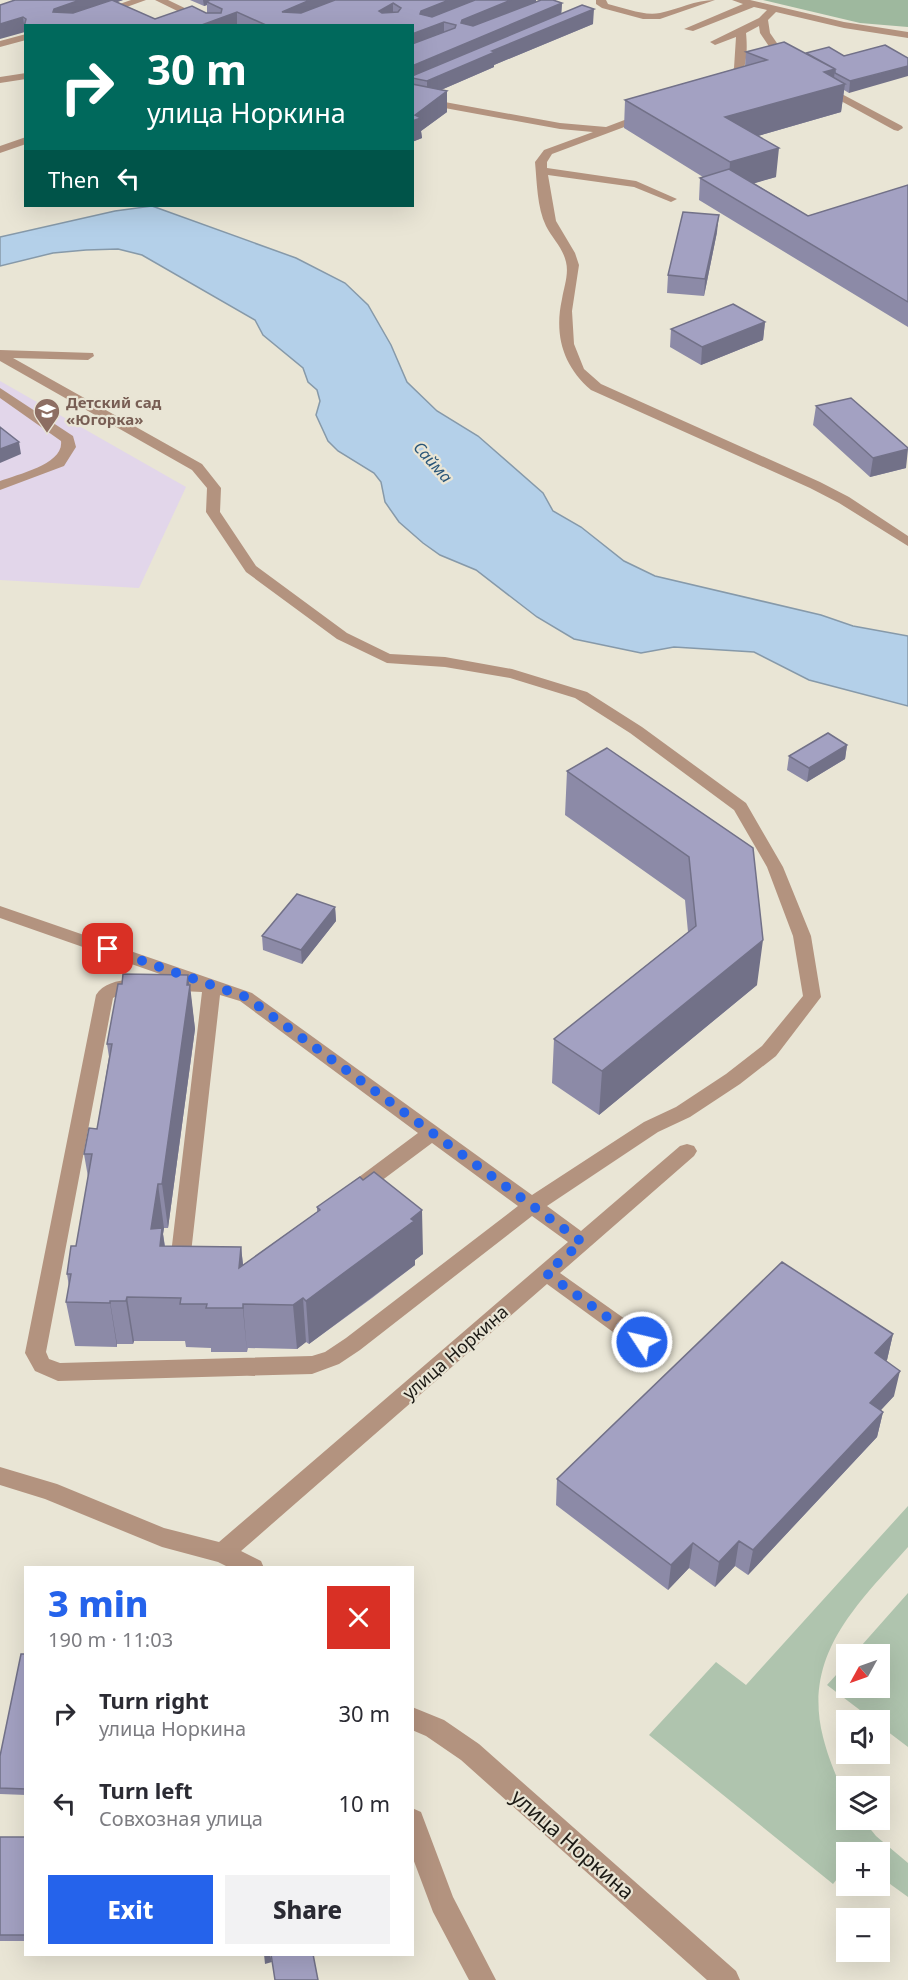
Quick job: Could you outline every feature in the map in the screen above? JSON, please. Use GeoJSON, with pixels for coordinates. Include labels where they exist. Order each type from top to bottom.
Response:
{"type":"FeatureCollection","features":[{"type":"Feature","properties":{"kind":"street"},"geometry":{"type":"LineString","coordinates":[[68,24],[141,0]]}},
{"type":"Feature","properties":{"kind":"street"},"geometry":{"type":"LineString","coordinates":[[160,0],[213,24]]}},
{"type":"Feature","properties":{"kind":"street"},"geometry":{"type":"LineString","coordinates":[[601,0],[601,4],[605,6],[651,17],[710,0]]}},
{"type":"Feature","properties":{"kind":"street"},"geometry":{"type":"LineString","coordinates":[[737,0],[844,26],[906,36]]}},
{"type":"Feature","properties":{"kind":"street"},"geometry":{"type":"LineString","coordinates":[[689,29],[752,4]]}},
{"type":"Feature","properties":{"kind":"street"},"geometry":{"type":"LineString","coordinates":[[194,15],[213,9]]}},
{"type":"Feature","properties":{"kind":"street"},"geometry":{"type":"LineString","coordinates":[[715,42],[763,20],[773,9]]}},
{"type":"Feature","properties":{"kind":"street"},"geometry":{"type":"LineString","coordinates":[[763,20],[765,33],[778,63],[898,128]]}},
{"type":"Feature","properties":{"kind":"street"},"geometry":{"type":"LineString","coordinates":[[713,94],[726,88],[740,69],[743,54],[741,32]]}},
{"type":"Feature","properties":{"kind":"street"},"geometry":{"type":"LineString","coordinates":[[0,44],[24,38]]}},
{"type":"Feature","properties":{"kind":"street"},"geometry":{"type":"LineString","coordinates":[[0,80],[24,76]]}},
{"type":"Feature","properties":{"kind":"street"},"geometry":{"type":"LineString","coordinates":[[414,99],[551,124],[608,129]]}},
{"type":"Feature","properties":{"kind":"street"},"geometry":{"type":"LineString","coordinates":[[661,111],[548,152],[541,162],[550,221],[568,251],[573,265],[572,284],[566,310],[569,356],[573,366],[584,378],[618,399],[815,484],[908,542]]}},
{"type":"Feature","properties":{"kind":"street"},"geometry":{"type":"LineString","coordinates":[[0,150],[24,141]]}},
{"type":"Feature","properties":{"kind":"street"},"geometry":{"type":"LineString","coordinates":[[542,171],[636,184],[671,199]]}},
{"type":"Feature","properties":{"kind":"street"},"geometry":{"type":"LineString","coordinates":[[1,356],[88,356]]}},
{"type":"Feature","properties":{"kind":"street"},"geometry":{"type":"LineString","coordinates":[[1,356],[197,467],[214,488],[213,512],[251,569],[342,636],[387,658],[444,662],[512,674],[581,695],[636,730],[740,807],[776,867],[799,926],[812,997],[769,1051],[733,1079],[683,1112],[651,1127],[534,1204],[332,1358],[312,1365],[58,1371],[42,1365],[35,1353],[105,995],[113,989],[126,986],[212,986]]}},
{"type":"Feature","properties":{"kind":"street"},"geometry":{"type":"LineString","coordinates":[[0,392],[68,440],[69,447],[59,463],[0,486]]}},
{"type":"Feature","properties":{"kind":"street"},"geometry":{"type":"LineString","coordinates":[[0,912],[246,997],[534,1204],[582,1242]]}},
{"type":"Feature","properties":{"kind":"street"},"geometry":{"type":"LineString","coordinates":[[212,986],[181,1254],[184,1259],[195,1264],[214,1263]]}},
{"type":"Feature","properties":{"kind":"street"},"geometry":{"type":"LineString","coordinates":[[342,1200],[433,1132]]}},
{"type":"Feature","properties":{"kind":"street","name":"улица Норкина"},"geometry":{"type":"LineString","coordinates":[[223,1553],[687,1151]]}},
{"type":"Feature","properties":{"kind":"street"},"geometry":{"type":"LineString","coordinates":[[546,1273],[642,1342]]}},
{"type":"Feature","properties":{"kind":"street"},"geometry":{"type":"LineString","coordinates":[[0,1476],[49,1491],[162,1537],[223,1553],[248,1566]]}},
{"type":"Feature","properties":{"kind":"street","name":"улица Норкина"},"geometry":{"type":"LineString","coordinates":[[414,1719],[435,1728],[470,1752],[727,1980]]}},
{"type":"Feature","properties":{"kind":"street"},"geometry":{"type":"LineString","coordinates":[[414,1826],[442,1903],[483,1980]]}},
{"type":"Feature","properties":{"kind":"shaded area","name":"Детский сад «Югорка»"},"geometry":{"type":"Polygon","coordinates":[[[0,381],[186,487],[139,588],[0,580],[0,381]]]}},
{"type":"Feature","properties":{"kind":"green space"},"geometry":{"type":"Polygon","coordinates":[[[763,0],[908,0],[908,27],[860,23],[763,0]]]}},
{"type":"Feature","properties":{"kind":"green space"},"geometry":{"type":"Polygon","coordinates":[[[908,1506],[908,1547],[871,1589],[839,1632],[827,1655],[820,1680],[819,1707],[823,1737],[836,1776],[836,1830],[871,1830],[883,1842],[836,1842],[836,1880],[833,1884],[649,1735],[716,1662],[746,1685],[908,1506]]]}},
{"type":"Feature","properties":{"kind":"green space"},"geometry":{"type":"Polygon","coordinates":[[[908,1593],[908,1747],[890,1733],[890,1710],[860,1710],[844,1698],[890,1698],[890,1644],[863,1644],[908,1593]]]}},
{"type":"Feature","properties":{"kind":"green space"},"geometry":{"type":"Polygon","coordinates":[[[836,1675],[836,1692],[827,1685],[836,1675]]]}},
{"type":"Feature","properties":{"kind":"green space"},"geometry":{"type":"Polygon","coordinates":[[[890,1848],[908,1863],[908,1897],[890,1884],[890,1848]]]}},
{"type":"Feature","properties":{"kind":"water","name":"Сайма"},"geometry":{"type":"Polygon","coordinates":[[[155,207],[296,258],[345,283],[368,305],[391,345],[407,382],[437,411],[478,436],[543,493],[553,511],[581,527],[624,561],[655,576],[821,615],[853,626],[908,636],[908,706],[809,680],[754,652],[674,647],[641,653],[574,639],[537,617],[476,570],[440,555],[399,522],[385,502],[381,482],[374,473],[338,451],[328,441],[316,415],[320,401],[317,390],[308,382],[303,368],[263,335],[255,320],[142,255],[118,249],[53,253],[0,266],[0,237],[115,211],[155,207]]]}},
{"type":"Feature","properties":{"kind":"building"},"geometry":{"type":"Polygon","coordinates":[[[15,0],[80,0],[54,9],[53,12],[73,13],[112,0],[155,19],[192,6],[206,13],[221,13],[222,9],[207,2],[210,0],[310,0],[282,12],[301,13],[335,0],[449,0],[421,11],[420,14],[432,17],[475,0],[511,0],[462,20],[461,23],[473,26],[541,0],[562,3],[414,65],[414,43],[455,28],[456,25],[444,22],[414,33],[414,24],[264,24],[237,12],[204,24],[25,24],[26,19],[23,17],[0,24],[0,5],[15,0]],[[393,3],[379,11],[382,13],[398,12],[401,8],[393,3]]]}},
{"type":"Feature","properties":{"kind":"building"},"geometry":{"type":"Polygon","coordinates":[[[582,5],[594,9],[492,51],[495,52],[427,81],[414,78],[414,75],[582,5]]]}},
{"type":"Feature","properties":{"kind":"building"},"geometry":{"type":"Polygon","coordinates":[[[784,42],[835,69],[824,72],[845,84],[725,117],[779,148],[730,162],[625,100],[767,60],[746,52],[784,42]]]}},
{"type":"Feature","properties":{"kind":"building"},"geometry":{"type":"Polygon","coordinates":[[[885,45],[908,58],[908,66],[850,81],[835,73],[835,69],[806,53],[829,47],[844,56],[885,45]]]}},
{"type":"Feature","properties":{"kind":"building"},"geometry":{"type":"Polygon","coordinates":[[[414,84],[447,91],[415,115],[421,118],[414,120],[414,84]]]}},
{"type":"Feature","properties":{"kind":"building"},"geometry":{"type":"Polygon","coordinates":[[[729,169],[808,216],[908,185],[908,302],[700,178],[729,169]]]}},
{"type":"Feature","properties":{"kind":"building"},"geometry":{"type":"Polygon","coordinates":[[[683,212],[719,215],[705,279],[668,275],[683,212]]]}},
{"type":"Feature","properties":{"kind":"building"},"geometry":{"type":"Polygon","coordinates":[[[733,304],[765,322],[702,347],[671,329],[733,304]]]}},
{"type":"Feature","properties":{"kind":"building"},"geometry":{"type":"Polygon","coordinates":[[[851,398],[908,449],[873,458],[816,406],[851,398]]]}},
{"type":"Feature","properties":{"kind":"building"},"geometry":{"type":"Polygon","coordinates":[[[0,427],[19,442],[0,449],[0,427]]]}},
{"type":"Feature","properties":{"kind":"building"},"geometry":{"type":"Polygon","coordinates":[[[828,733],[847,745],[809,768],[789,756],[828,733]]]}},
{"type":"Feature","properties":{"kind":"building"},"geometry":{"type":"Polygon","coordinates":[[[607,748],[753,848],[763,940],[602,1071],[554,1039],[696,926],[689,857],[567,771],[607,748]]]}},
{"type":"Feature","properties":{"kind":"building"},"geometry":{"type":"Polygon","coordinates":[[[297,894],[335,907],[301,950],[262,936],[297,894]]]}},
{"type":"Feature","properties":{"kind":"building"},"geometry":{"type":"Polygon","coordinates":[[[123,974],[188,975],[187,985],[190,985],[162,1184],[158,1184],[151,1229],[162,1228],[160,1246],[241,1247],[239,1268],[320,1210],[317,1207],[360,1177],[363,1180],[374,1172],[422,1210],[411,1219],[414,1221],[306,1301],[303,1298],[293,1305],[243,1304],[243,1308],[206,1308],[207,1304],[180,1304],[181,1298],[127,1297],[126,1301],[110,1301],[110,1303],[66,1302],[71,1274],[67,1274],[71,1246],[76,1246],[92,1154],[84,1154],[89,1128],[97,1129],[112,1044],[107,1044],[118,984],[122,984],[123,974]]]}},
{"type":"Feature","properties":{"kind":"building"},"geometry":{"type":"Polygon","coordinates":[[[782,1262],[893,1334],[875,1353],[900,1371],[870,1403],[883,1412],[753,1550],[739,1541],[719,1562],[693,1543],[671,1565],[557,1479],[782,1262]]]}},
{"type":"Feature","properties":{"kind":"building"},"geometry":{"type":"Polygon","coordinates":[[[21,1654],[24,1654],[24,1789],[0,1788],[0,1756],[21,1654]]]}},
{"type":"Feature","properties":{"kind":"building"},"geometry":{"type":"Polygon","coordinates":[[[0,1837],[24,1837],[24,1935],[0,1935],[0,1837]]]}},
{"type":"Feature","properties":{"kind":"building"},"geometry":{"type":"Polygon","coordinates":[[[271,1956],[313,1956],[318,1980],[275,1980],[271,1956]]]}},
{"type":"Feature","properties":{"kind":"place","name":"Детский сад «Югорка»"},"geometry":{"type":"Point","coordinates":[47,434]}},
{"type":"Feature","properties":{"kind":"route"},"geometry":{"type":"LineString","coordinates":[[108,949],[246,997],[534,1204],[582,1242],[546,1273],[642,1342]]}}]}
